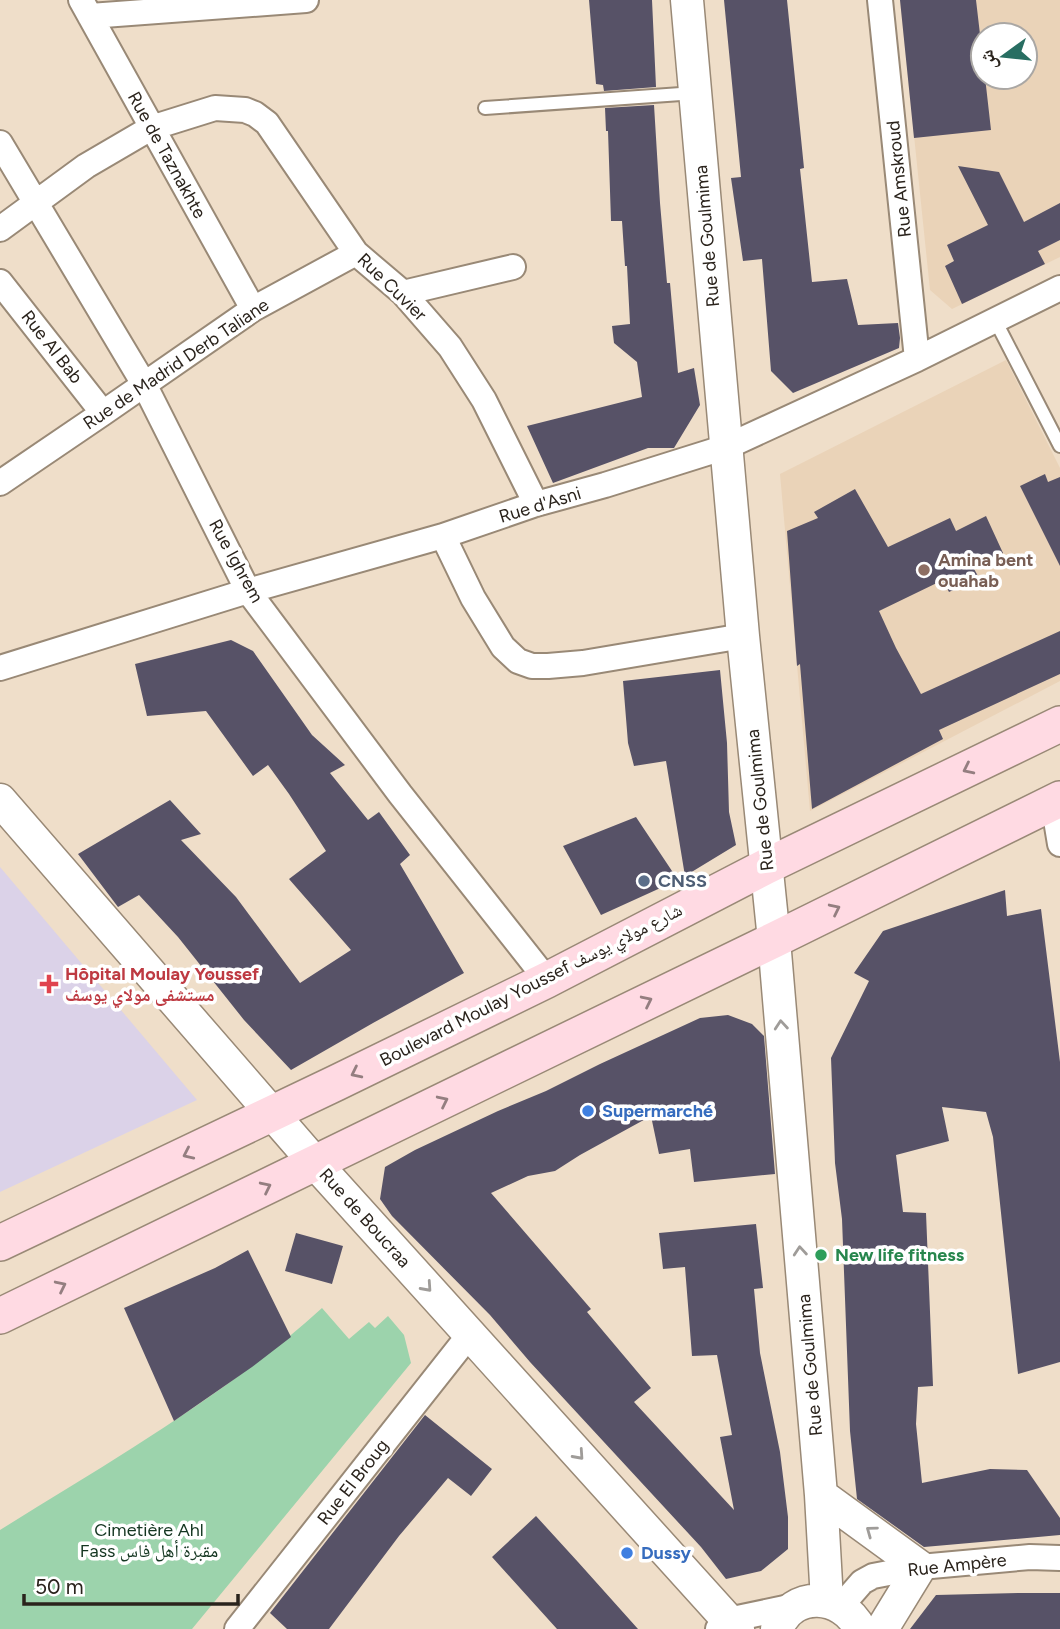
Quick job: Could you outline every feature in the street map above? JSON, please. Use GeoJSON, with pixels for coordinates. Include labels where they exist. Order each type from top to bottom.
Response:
{"type":"FeatureCollection","features":[{"type":"Feature","properties":{"kind":"main road","name":"Boulevard Moulay Youssef شارع مولاي يوسف"},"geometry":{"type":"LineString","coordinates":[[0,1243],[272,1114],[547,979],[768,866],[1060,724]]}},
{"type":"Feature","properties":{"kind":"main road"},"geometry":{"type":"LineString","coordinates":[[0,1315],[774,940],[1056,800]]}},
{"type":"Feature","properties":{"kind":"street"},"geometry":{"type":"LineString","coordinates":[[85,8],[306,0]]}},
{"type":"Feature","properties":{"kind":"street","name":"Rue de Goulmima"},"geometry":{"type":"LineString","coordinates":[[687,0],[743,636],[768,866],[821,1495],[840,1607]]}},
{"type":"Feature","properties":{"kind":"street","name":"Rue Amskroud"},"geometry":{"type":"LineString","coordinates":[[880,0],[917,359]]}},
{"type":"Feature","properties":{"kind":"street","name":"Rue de Taznakhte"},"geometry":{"type":"LineString","coordinates":[[85,8],[253,309]]}},
{"type":"Feature","properties":{"kind":"street","name":"Rue Cuvier"},"geometry":{"type":"LineString","coordinates":[[151,128],[215,108],[245,110],[267,123],[356,253],[403,293],[450,347],[484,400],[537,504]]}},
{"type":"Feature","properties":{"kind":"street"},"geometry":{"type":"LineString","coordinates":[[0,229],[86,166],[151,128]]}},
{"type":"Feature","properties":{"kind":"street","name":"Rue Ighrem"},"geometry":{"type":"LineString","coordinates":[[0,143],[144,384],[248,590],[400,794],[547,979]]}},
{"type":"Feature","properties":{"kind":"street","name":"Rue de Madrid Derb Taliane"},"geometry":{"type":"LineString","coordinates":[[0,482],[253,309],[356,253]]}},
{"type":"Feature","properties":{"kind":"street"},"geometry":{"type":"LineString","coordinates":[[403,293],[513,267]]}},
{"type":"Feature","properties":{"kind":"street","name":"Rue Al Bab"},"geometry":{"type":"LineString","coordinates":[[0,282],[103,414]]}},
{"type":"Feature","properties":{"kind":"street","name":"Rue d'Asni"},"geometry":{"type":"LineString","coordinates":[[0,668],[248,590],[443,536],[537,504],[726,447],[917,359],[1060,288]]}},
{"type":"Feature","properties":{"kind":"street"},"geometry":{"type":"LineString","coordinates":[[443,536],[473,598],[503,647],[518,661],[532,666],[583,663],[743,636]]}},
{"type":"Feature","properties":{"kind":"street","name":"Rue de Boucraa"},"geometry":{"type":"LineString","coordinates":[[0,800],[315,1163],[728,1626]]}},
{"type":"Feature","properties":{"kind":"street"},"geometry":{"type":"LineString","coordinates":[[1056,800],[1060,844]]}},
{"type":"Feature","properties":{"kind":"street","name":"Rue El Broug"},"geometry":{"type":"LineString","coordinates":[[237,1629],[470,1334]]}},
{"type":"Feature","properties":{"kind":"street"},"geometry":{"type":"LineString","coordinates":[[821,1495],[920,1567],[882,1629]]}},
{"type":"Feature","properties":{"kind":"street","name":"Rue Ampère"},"geometry":{"type":"LineString","coordinates":[[728,1626],[840,1607],[862,1582],[873,1576],[920,1567],[1030,1557],[1060,1558]]}},
{"type":"Feature","properties":{"kind":"street"},"geometry":{"type":"LineString","coordinates":[[777,1629],[788,1613],[840,1607]]}},
{"type":"Feature","properties":{"kind":"lane"},"geometry":{"type":"LineString","coordinates":[[485,108],[695,93]]}},
{"type":"Feature","properties":{"kind":"lane"},"geometry":{"type":"LineString","coordinates":[[995,320],[1060,446]]}},
{"type":"Feature","properties":{"kind":"shaded area"},"geometry":{"type":"Polygon","coordinates":[[[900,0],[1060,0],[1060,257],[952,309],[930,290],[900,0]]]}},
{"type":"Feature","properties":{"kind":"shaded area","name":"Amina bent ouahab"},"geometry":{"type":"Polygon","coordinates":[[[1006,360],[1060,468],[1060,681],[810,811],[780,474],[1006,360]]]}},
{"type":"Feature","properties":{"kind":"shaded area","name":"Hôpital Moulay Youssef مستشفى مولاي يوسف"},"geometry":{"type":"Polygon","coordinates":[[[0,867],[197,1100],[0,1192],[0,867]]]}},
{"type":"Feature","properties":{"kind":"green space","name":"Cimetière Ahl Fass مقبرة أهل فاس"},"geometry":{"type":"Polygon","coordinates":[[[322,1308],[349,1339],[369,1322],[375,1328],[388,1316],[404,1335],[411,1363],[192,1629],[0,1629],[0,1530],[207,1399],[285,1340],[322,1308]]]}},
{"type":"Feature","properties":{"kind":"building"},"geometry":{"type":"Polygon","coordinates":[[[589,0],[652,0],[656,87],[604,91],[603,85],[596,84],[589,0]]]}},
{"type":"Feature","properties":{"kind":"building"},"geometry":{"type":"Polygon","coordinates":[[[724,0],[787,0],[812,282],[847,279],[858,325],[898,323],[899,348],[793,393],[771,371],[762,259],[743,261],[731,178],[741,177],[724,0]]]}},
{"type":"Feature","properties":{"kind":"building"},"geometry":{"type":"Polygon","coordinates":[[[900,0],[976,0],[978,21],[969,21],[969,91],[987,91],[991,130],[914,138],[900,0]]]}},
{"type":"Feature","properties":{"kind":"building"},"geometry":{"type":"Polygon","coordinates":[[[654,105],[667,283],[670,283],[678,373],[694,368],[700,405],[674,448],[648,448],[553,483],[527,426],[642,397],[637,362],[614,343],[612,326],[630,324],[622,221],[611,221],[605,108],[654,105]]]}},
{"type":"Feature","properties":{"kind":"building"},"geometry":{"type":"Polygon","coordinates":[[[958,166],[999,172],[1024,222],[1060,203],[1060,240],[1038,251],[1045,264],[962,304],[945,266],[954,261],[947,245],[988,225],[958,166]]]}},
{"type":"Feature","properties":{"kind":"building"},"geometry":{"type":"Polygon","coordinates":[[[1045,474],[1048,482],[1060,477],[1060,566],[1020,486],[1045,474]]]}},
{"type":"Feature","properties":{"kind":"building"},"geometry":{"type":"Polygon","coordinates":[[[855,489],[888,547],[950,518],[956,531],[986,516],[1003,553],[973,567],[979,578],[949,592],[943,580],[879,611],[921,694],[1060,631],[1060,674],[939,730],[943,739],[812,809],[800,664],[797,666],[787,531],[818,518],[814,512],[855,489]]]}},
{"type":"Feature","properties":{"kind":"building"},"geometry":{"type":"Polygon","coordinates":[[[231,640],[253,651],[312,735],[345,765],[330,773],[368,820],[379,812],[410,855],[400,864],[464,973],[291,1070],[244,1020],[178,937],[139,895],[118,907],[78,854],[170,800],[201,834],[181,840],[236,897],[300,983],[351,950],[289,879],[326,851],[268,765],[253,776],[206,711],[147,716],[135,664],[231,640]]]}},
{"type":"Feature","properties":{"kind":"building"},"geometry":{"type":"Polygon","coordinates":[[[720,670],[727,743],[729,812],[736,845],[685,876],[666,761],[634,766],[628,743],[623,681],[720,670]]]}},
{"type":"Feature","properties":{"kind":"building"},"geometry":{"type":"Polygon","coordinates":[[[636,817],[678,880],[601,915],[563,846],[636,817]]]}},
{"type":"Feature","properties":{"kind":"building"},"geometry":{"type":"Polygon","coordinates":[[[1005,890],[1007,916],[1041,909],[1060,1062],[1060,1362],[1018,1374],[993,1137],[986,1112],[942,1107],[949,1141],[896,1155],[903,1212],[926,1213],[933,1386],[918,1387],[916,1424],[922,1483],[990,1469],[1027,1470],[1060,1518],[1060,1535],[924,1547],[857,1499],[850,1431],[842,1219],[835,1163],[831,1058],[869,981],[854,973],[883,931],[1005,890]]]}},
{"type":"Feature","properties":{"kind":"building"},"geometry":{"type":"Polygon","coordinates":[[[728,1015],[752,1024],[764,1036],[775,1174],[694,1182],[690,1149],[659,1154],[651,1116],[555,1171],[528,1176],[491,1193],[591,1309],[587,1312],[651,1388],[634,1402],[734,1510],[720,1437],[732,1435],[717,1355],[692,1356],[685,1267],[663,1269],[659,1233],[756,1224],[763,1288],[754,1289],[760,1353],[780,1452],[788,1517],[788,1549],[761,1571],[726,1579],[701,1547],[490,1315],[392,1216],[380,1199],[385,1167],[415,1150],[700,1018],[728,1015]]]}},
{"type":"Feature","properties":{"kind":"building"},"geometry":{"type":"Polygon","coordinates":[[[296,1233],[343,1246],[332,1284],[285,1271],[296,1233]]]}},
{"type":"Feature","properties":{"kind":"building"},"geometry":{"type":"Polygon","coordinates":[[[248,1250],[291,1337],[174,1421],[124,1308],[215,1268],[248,1250]]]}},
{"type":"Feature","properties":{"kind":"building"},"geometry":{"type":"Polygon","coordinates":[[[425,1415],[492,1469],[471,1496],[448,1478],[399,1536],[329,1629],[287,1629],[270,1613],[425,1415]]]}},
{"type":"Feature","properties":{"kind":"building"},"geometry":{"type":"Polygon","coordinates":[[[536,1516],[638,1629],[557,1629],[492,1557],[536,1516]]]}},
{"type":"Feature","properties":{"kind":"building"},"geometry":{"type":"Polygon","coordinates":[[[1060,1593],[1060,1629],[910,1629],[936,1595],[1060,1593]]]}},
{"type":"Feature","properties":{"kind":"place","name":"Amina bent ouahab"},"geometry":{"type":"Point","coordinates":[924,570]}},
{"type":"Feature","properties":{"kind":"place","name":"CNSS"},"geometry":{"type":"Point","coordinates":[644,881]}},
{"type":"Feature","properties":{"kind":"place","name":"Hôpital Moulay Youssef مستشفى مولاي يوسف"},"geometry":{"type":"Point","coordinates":[49,984]}},
{"type":"Feature","properties":{"kind":"place","name":"Supermarché"},"geometry":{"type":"Point","coordinates":[588,1111]}},
{"type":"Feature","properties":{"kind":"place","name":"New life fitness"},"geometry":{"type":"Point","coordinates":[821,1255]}},
{"type":"Feature","properties":{"kind":"place","name":"Dussy"},"geometry":{"type":"Point","coordinates":[627,1553]}}]}
